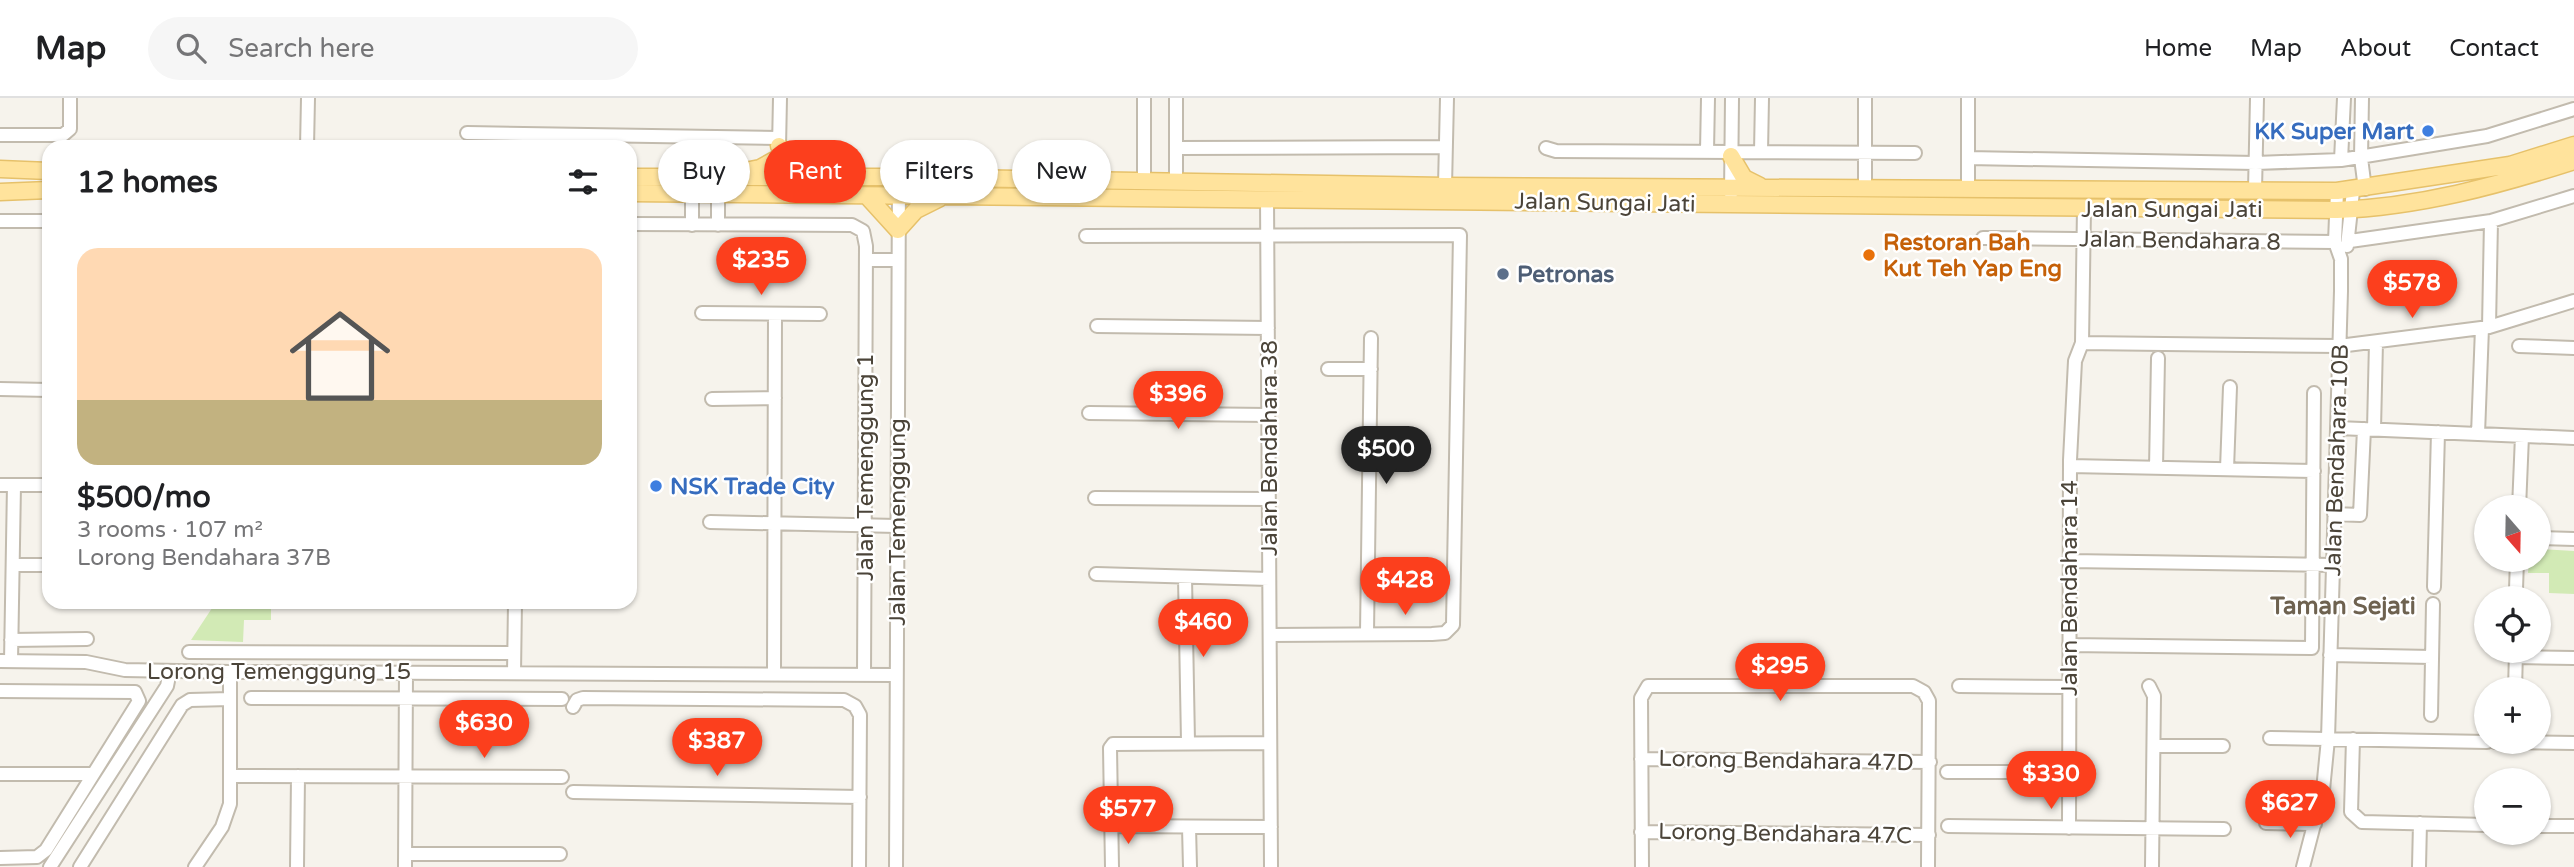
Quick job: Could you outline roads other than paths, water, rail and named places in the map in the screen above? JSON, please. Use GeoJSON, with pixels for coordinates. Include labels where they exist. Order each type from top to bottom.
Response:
{"type":"FeatureCollection","features":[{"type":"Feature","properties":{"kind":"main road","name":"Jalan Sungai Jati"},"geometry":{"type":"LineString","coordinates":[[998,179],[1445,186],[2352,190],[2510,165],[2574,145]]}},
{"type":"Feature","properties":{"kind":"main road"},"geometry":{"type":"LineString","coordinates":[[1705,187],[1723,176],[1731,154]]}},
{"type":"Feature","properties":{"kind":"main road"},"geometry":{"type":"LineString","coordinates":[[1731,154],[1744,178],[1762,187]]}},
{"type":"Feature","properties":{"kind":"main road","name":"Jalan Sungai Jati"},"geometry":{"type":"LineString","coordinates":[[998,197],[2345,209],[2425,201],[2504,183],[2574,161]]}},
{"type":"Feature","properties":{"kind":"main road"},"geometry":{"type":"LineString","coordinates":[[0,169],[42,171]]}},
{"type":"Feature","properties":{"kind":"main road","name":"Jalan Sungai Jati"},"geometry":{"type":"LineString","coordinates":[[637,177],[658,177]]}},
{"type":"Feature","properties":{"kind":"main road"},"geometry":{"type":"LineString","coordinates":[[0,192],[42,190]]}},
{"type":"Feature","properties":{"kind":"main road","name":"Jalan Sungai Jati"},"geometry":{"type":"LineString","coordinates":[[637,194],[658,194]]}},
{"type":"Feature","properties":{"kind":"main road","name":"Jalan Sungai Jati"},"geometry":{"type":"LineString","coordinates":[[868,197],[880,197]]}},
{"type":"Feature","properties":{"kind":"main road"},"geometry":{"type":"LineString","coordinates":[[868,197],[898,230],[916,210],[930,203]]}},
{"type":"Feature","properties":{"kind":"street"},"geometry":{"type":"LineString","coordinates":[[0,135],[63,135],[70,129],[70,98]]}},
{"type":"Feature","properties":{"kind":"street"},"geometry":{"type":"LineString","coordinates":[[307,140],[308,98]]}},
{"type":"Feature","properties":{"kind":"street"},"geometry":{"type":"LineString","coordinates":[[779,140],[780,98]]}},
{"type":"Feature","properties":{"kind":"street"},"geometry":{"type":"LineString","coordinates":[[1144,98],[1144,181]]}},
{"type":"Feature","properties":{"kind":"street"},"geometry":{"type":"LineString","coordinates":[[1176,98],[1176,181]]}},
{"type":"Feature","properties":{"kind":"street"},"geometry":{"type":"LineString","coordinates":[[1445,186],[1447,98]]}},
{"type":"Feature","properties":{"kind":"street"},"geometry":{"type":"LineString","coordinates":[[1707,151],[1708,98]]}},
{"type":"Feature","properties":{"kind":"street"},"geometry":{"type":"LineString","coordinates":[[1731,205],[1732,98]]}},
{"type":"Feature","properties":{"kind":"street"},"geometry":{"type":"LineString","coordinates":[[1761,152],[1762,98]]}},
{"type":"Feature","properties":{"kind":"street"},"geometry":{"type":"LineString","coordinates":[[1865,98],[1865,188]]}},
{"type":"Feature","properties":{"kind":"street"},"geometry":{"type":"LineString","coordinates":[[1968,98],[1968,188]]}},
{"type":"Feature","properties":{"kind":"street"},"geometry":{"type":"LineString","coordinates":[[2255,190],[2257,98]]}},
{"type":"Feature","properties":{"kind":"street"},"geometry":{"type":"LineString","coordinates":[[2342,160],[2344,98]]}},
{"type":"Feature","properties":{"kind":"street","name":"Jalan Bendahara 10B"},"geometry":{"type":"LineString","coordinates":[[2303,867],[2323,790],[2328,739],[2341,259],[2335,242],[2361,158],[2362,98]]}},
{"type":"Feature","properties":{"kind":"street"},"geometry":{"type":"LineString","coordinates":[[1968,158],[2256,163],[2342,160],[2487,136],[2574,109]]}},
{"type":"Feature","properties":{"kind":"street"},"geometry":{"type":"LineString","coordinates":[[467,133],[514,140]]}},
{"type":"Feature","properties":{"kind":"street"},"geometry":{"type":"LineString","coordinates":[[637,144],[764,147]]}},
{"type":"Feature","properties":{"kind":"street"},"geometry":{"type":"LineString","coordinates":[[1176,148],[1446,147]]}},
{"type":"Feature","properties":{"kind":"street"},"geometry":{"type":"LineString","coordinates":[[1546,148],[1556,151],[1707,151],[1731,154],[1915,153]]}},
{"type":"Feature","properties":{"kind":"street"},"geometry":{"type":"LineString","coordinates":[[2350,241],[2490,220],[2574,197]]}},
{"type":"Feature","properties":{"kind":"street","name":"Jalan Bendahara 38"},"geometry":{"type":"LineString","coordinates":[[1267,198],[1271,867]]}},
{"type":"Feature","properties":{"kind":"street"},"geometry":{"type":"LineString","coordinates":[[692,203],[692,225]]}},
{"type":"Feature","properties":{"kind":"street"},"geometry":{"type":"LineString","coordinates":[[718,203],[718,225]]}},
{"type":"Feature","properties":{"kind":"street","name":"Jalan Temenggung"},"geometry":{"type":"LineString","coordinates":[[896,867],[899,203]]}},
{"type":"Feature","properties":{"kind":"street","name":"Jalan Bendahara 14"},"geometry":{"type":"LineString","coordinates":[[2069,828],[2070,466],[2075,361],[2081,346],[2084,208]]}},
{"type":"Feature","properties":{"kind":"street","name":"Jalan Bendahara 10B"},"geometry":{"type":"LineString","coordinates":[[2341,259],[2350,241],[2345,209]]}},
{"type":"Feature","properties":{"kind":"street"},"geometry":{"type":"LineString","coordinates":[[2479,434],[2490,220]]}},
{"type":"Feature","properties":{"kind":"street"},"geometry":{"type":"LineString","coordinates":[[0,221],[42,221]]}},
{"type":"Feature","properties":{"kind":"street","name":"Jalan Temenggung 1"},"geometry":{"type":"LineString","coordinates":[[637,224],[852,225],[863,231],[871,260],[864,675]]}},
{"type":"Feature","properties":{"kind":"street"},"geometry":{"type":"LineString","coordinates":[[1086,236],[1460,235],[1453,625],[1445,633],[1270,635]]}},
{"type":"Feature","properties":{"kind":"street","name":"Jalan Bendahara 8"},"geometry":{"type":"LineString","coordinates":[[1983,237],[2335,242]]}},
{"type":"Feature","properties":{"kind":"street"},"geometry":{"type":"LineString","coordinates":[[871,260],[898,260]]}},
{"type":"Feature","properties":{"kind":"street"},"geometry":{"type":"LineString","coordinates":[[2081,346],[2339,346],[2485,328],[2574,301]]}},
{"type":"Feature","properties":{"kind":"street"},"geometry":{"type":"LineString","coordinates":[[702,313],[820,314]]}},
{"type":"Feature","properties":{"kind":"street"},"geometry":{"type":"LineString","coordinates":[[774,674],[775,314]]}},
{"type":"Feature","properties":{"kind":"street"},"geometry":{"type":"LineString","coordinates":[[1097,326],[1268,328]]}},
{"type":"Feature","properties":{"kind":"street"},"geometry":{"type":"LineString","coordinates":[[1367,633],[1371,338]]}},
{"type":"Feature","properties":{"kind":"street"},"geometry":{"type":"LineString","coordinates":[[2334,514],[2360,515],[2376,342]]}},
{"type":"Feature","properties":{"kind":"street"},"geometry":{"type":"LineString","coordinates":[[2519,346],[2574,348]]}},
{"type":"Feature","properties":{"kind":"street"},"geometry":{"type":"LineString","coordinates":[[2156,468],[2158,358]]}},
{"type":"Feature","properties":{"kind":"street"},"geometry":{"type":"LineString","coordinates":[[1328,369],[1371,369]]}},
{"type":"Feature","properties":{"kind":"street"},"geometry":{"type":"LineString","coordinates":[[2227,469],[2230,387]]}},
{"type":"Feature","properties":{"kind":"street"},"geometry":{"type":"LineString","coordinates":[[0,389],[42,390]]}},
{"type":"Feature","properties":{"kind":"street"},"geometry":{"type":"LineString","coordinates":[[2069,645],[2312,648],[2314,393]]}},
{"type":"Feature","properties":{"kind":"street"},"geometry":{"type":"LineString","coordinates":[[712,399],[775,398]]}},
{"type":"Feature","properties":{"kind":"street"},"geometry":{"type":"LineString","coordinates":[[1089,413],[1268,415]]}},
{"type":"Feature","properties":{"kind":"street"},"geometry":{"type":"LineString","coordinates":[[2338,428],[2574,438]]}},
{"type":"Feature","properties":{"kind":"street"},"geometry":{"type":"LineString","coordinates":[[2434,587],[2438,432]]}},
{"type":"Feature","properties":{"kind":"street"},"geometry":{"type":"LineString","coordinates":[[2520,495],[2522,436]]}},
{"type":"Feature","properties":{"kind":"street"},"geometry":{"type":"LineString","coordinates":[[2070,466],[2314,471]]}},
{"type":"Feature","properties":{"kind":"street"},"geometry":{"type":"LineString","coordinates":[[0,485],[42,485]]}},
{"type":"Feature","properties":{"kind":"street"},"geometry":{"type":"LineString","coordinates":[[6,661],[11,640],[14,485]]}},
{"type":"Feature","properties":{"kind":"street"},"geometry":{"type":"LineString","coordinates":[[1095,498],[1269,499]]}},
{"type":"Feature","properties":{"kind":"street"},"geometry":{"type":"LineString","coordinates":[[710,522],[897,526]]}},
{"type":"Feature","properties":{"kind":"street"},"geometry":{"type":"LineString","coordinates":[[2552,538],[2574,539]]}},
{"type":"Feature","properties":{"kind":"street"},"geometry":{"type":"LineString","coordinates":[[2070,561],[2332,565]]}},
{"type":"Feature","properties":{"kind":"street"},"geometry":{"type":"LineString","coordinates":[[13,565],[42,565]]}},
{"type":"Feature","properties":{"kind":"street"},"geometry":{"type":"LineString","coordinates":[[1096,574],[1269,579]]}},
{"type":"Feature","properties":{"kind":"street"},"geometry":{"type":"LineString","coordinates":[[1185,576],[1188,742]]}},
{"type":"Feature","properties":{"kind":"street"},"geometry":{"type":"LineString","coordinates":[[2431,715],[2433,604]]}},
{"type":"Feature","properties":{"kind":"street"},"geometry":{"type":"LineString","coordinates":[[514,673],[515,609]]}},
{"type":"Feature","properties":{"kind":"street"},"geometry":{"type":"LineString","coordinates":[[11,640],[87,639]]}},
{"type":"Feature","properties":{"kind":"street"},"geometry":{"type":"LineString","coordinates":[[189,652],[514,653]]}},
{"type":"Feature","properties":{"kind":"street"},"geometry":{"type":"LineString","coordinates":[[2330,655],[2432,657]]}},
{"type":"Feature","properties":{"kind":"street"},"geometry":{"type":"LineString","coordinates":[[2551,656],[2574,658]]}},
{"type":"Feature","properties":{"kind":"street","name":"Lorong Temenggung 15"},"geometry":{"type":"LineString","coordinates":[[6,661],[86,662],[125,670],[230,672],[896,675]]}},
{"type":"Feature","properties":{"kind":"street"},"geometry":{"type":"LineString","coordinates":[[50,867],[167,686],[170,671]]}},
{"type":"Feature","properties":{"kind":"street"},"geometry":{"type":"LineString","coordinates":[[195,867],[222,827],[230,804],[230,672]]}},
{"type":"Feature","properties":{"kind":"street"},"geometry":{"type":"LineString","coordinates":[[406,672],[405,860],[560,854]]}},
{"type":"Feature","properties":{"kind":"street"},"geometry":{"type":"LineString","coordinates":[[1642,867],[1641,698],[1648,686],[1913,686],[1924,692],[1929,701],[1928,867]]}},
{"type":"Feature","properties":{"kind":"street"},"geometry":{"type":"LineString","coordinates":[[2149,686],[2154,696],[2152,867]]}},
{"type":"Feature","properties":{"kind":"street"},"geometry":{"type":"LineString","coordinates":[[1959,687],[2069,687]]}},
{"type":"Feature","properties":{"kind":"street"},"geometry":{"type":"LineString","coordinates":[[0,691],[135,692],[139,701],[46,850],[37,857],[0,858]]}},
{"type":"Feature","properties":{"kind":"street"},"geometry":{"type":"LineString","coordinates":[[251,698],[406,701],[562,699]]}},
{"type":"Feature","properties":{"kind":"street"},"geometry":{"type":"LineString","coordinates":[[573,707],[576,700],[583,698],[844,700],[855,706],[860,715],[859,867]]}},
{"type":"Feature","properties":{"kind":"street"},"geometry":{"type":"LineString","coordinates":[[80,867],[182,705],[190,700],[230,699]]}},
{"type":"Feature","properties":{"kind":"street"},"geometry":{"type":"LineString","coordinates":[[2270,738],[2474,742]]}},
{"type":"Feature","properties":{"kind":"street"},"geometry":{"type":"LineString","coordinates":[[2353,740],[2351,813],[2362,822],[2474,825]]}},
{"type":"Feature","properties":{"kind":"street"},"geometry":{"type":"LineString","coordinates":[[1112,867],[1110,748],[1113,744],[1270,743]]}},
{"type":"Feature","properties":{"kind":"street"},"geometry":{"type":"LineString","coordinates":[[2551,743],[2574,743]]}},
{"type":"Feature","properties":{"kind":"street"},"geometry":{"type":"LineString","coordinates":[[2154,746],[2223,746]]}},
{"type":"Feature","properties":{"kind":"street","name":"Lorong Bendahara 47D"},"geometry":{"type":"LineString","coordinates":[[1641,758],[1930,762]]}},
{"type":"Feature","properties":{"kind":"street"},"geometry":{"type":"LineString","coordinates":[[1947,772],[2068,772]]}},
{"type":"Feature","properties":{"kind":"street"},"geometry":{"type":"LineString","coordinates":[[0,774],[93,774]]}},
{"type":"Feature","properties":{"kind":"street"},"geometry":{"type":"LineString","coordinates":[[230,776],[562,777]]}},
{"type":"Feature","properties":{"kind":"street"},"geometry":{"type":"LineString","coordinates":[[297,867],[298,776]]}},
{"type":"Feature","properties":{"kind":"street"},"geometry":{"type":"LineString","coordinates":[[573,792],[860,797]]}},
{"type":"Feature","properties":{"kind":"street"},"geometry":{"type":"LineString","coordinates":[[2266,823],[2315,824]]}},
{"type":"Feature","properties":{"kind":"street"},"geometry":{"type":"LineString","coordinates":[[2419,867],[2420,823]]}},
{"type":"Feature","properties":{"kind":"street"},"geometry":{"type":"LineString","coordinates":[[1111,826],[1271,827]]}},
{"type":"Feature","properties":{"kind":"street"},"geometry":{"type":"LineString","coordinates":[[2551,826],[2574,826]]}},
{"type":"Feature","properties":{"kind":"street"},"geometry":{"type":"LineString","coordinates":[[1189,827],[1190,867]]}},
{"type":"Feature","properties":{"kind":"street"},"geometry":{"type":"LineString","coordinates":[[1948,827],[2224,829]]}},
{"type":"Feature","properties":{"kind":"street","name":"Lorong Bendahara 47C"},"geometry":{"type":"LineString","coordinates":[[1641,832],[1929,835]]}},
{"type":"Feature","properties":{"kind":"place","name":"KK Super Mart"},"geometry":{"type":"Point","coordinates":[2428,131]}},
{"type":"Feature","properties":{"kind":"place","name":"Restoran Bah Kut Teh Yap Eng"},"geometry":{"type":"Point","coordinates":[1869,255]}},
{"type":"Feature","properties":{"kind":"place","name":"Petronas"},"geometry":{"type":"Point","coordinates":[1503,274]}},
{"type":"Feature","properties":{"kind":"place","name":"NSK Trade City"},"geometry":{"type":"Point","coordinates":[656,486]}},
{"type":"Feature","properties":{"kind":"district","name":"Taman Sejati"},"geometry":{"type":"Point","coordinates":[2343,606]}}]}
